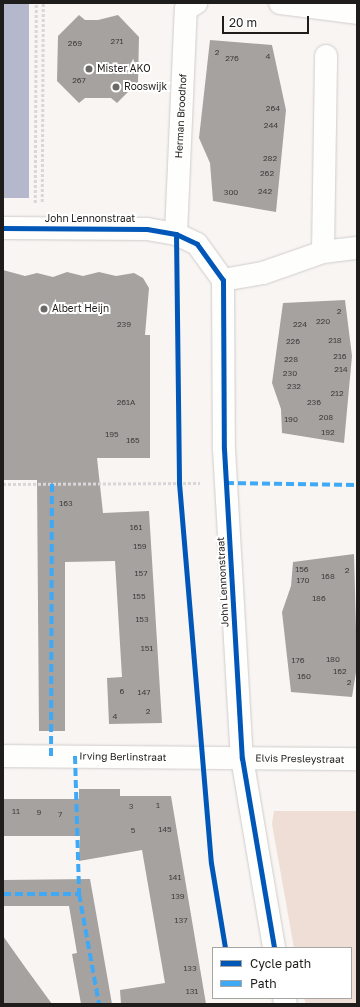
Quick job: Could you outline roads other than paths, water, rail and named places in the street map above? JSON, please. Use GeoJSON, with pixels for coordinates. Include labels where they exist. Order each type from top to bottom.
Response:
{"type":"FeatureCollection","features":[{"type":"Feature","properties":{"kind":"street","name":"Herman Broodhof"},"geometry":{"type":"LineString","coordinates":[[176,234],[186,9],[196,3]]}},
{"type":"Feature","properties":{"kind":"street"},"geometry":{"type":"LineString","coordinates":[[280,3],[357,14]]}},
{"type":"Feature","properties":{"kind":"street"},"geometry":{"type":"LineString","coordinates":[[323,252],[326,56]]}},
{"type":"Feature","properties":{"kind":"street","name":"John Lennonstraat"},"geometry":{"type":"LineString","coordinates":[[3,228],[147,229],[176,234],[197,244],[223,280],[226,482],[242,758],[274,947]]}},
{"type":"Feature","properties":{"kind":"street"},"geometry":{"type":"LineString","coordinates":[[223,280],[263,273],[323,252],[357,248]]}},
{"type":"Feature","properties":{"kind":"street","name":"Irving Berlinstraat"},"geometry":{"type":"LineString","coordinates":[[3,756],[242,758]]}},
{"type":"Feature","properties":{"kind":"street","name":"Elvis Presleystraat"},"geometry":{"type":"LineString","coordinates":[[242,758],[357,759]]}},
{"type":"Feature","properties":{"kind":"water"},"geometry":{"type":"Polygon","coordinates":[[[3,3],[29,3],[29,198],[3,198],[3,3]]]}},
{"type":"Feature","properties":{"kind":"place","name":"Mister AKO"},"geometry":{"type":"Point","coordinates":[89,69]}},
{"type":"Feature","properties":{"kind":"place","name":"Rooswijk"},"geometry":{"type":"Point","coordinates":[116,87]}},
{"type":"Feature","properties":{"kind":"place","name":"Albert Heijn"},"geometry":{"type":"Point","coordinates":[44,309]}}]}
